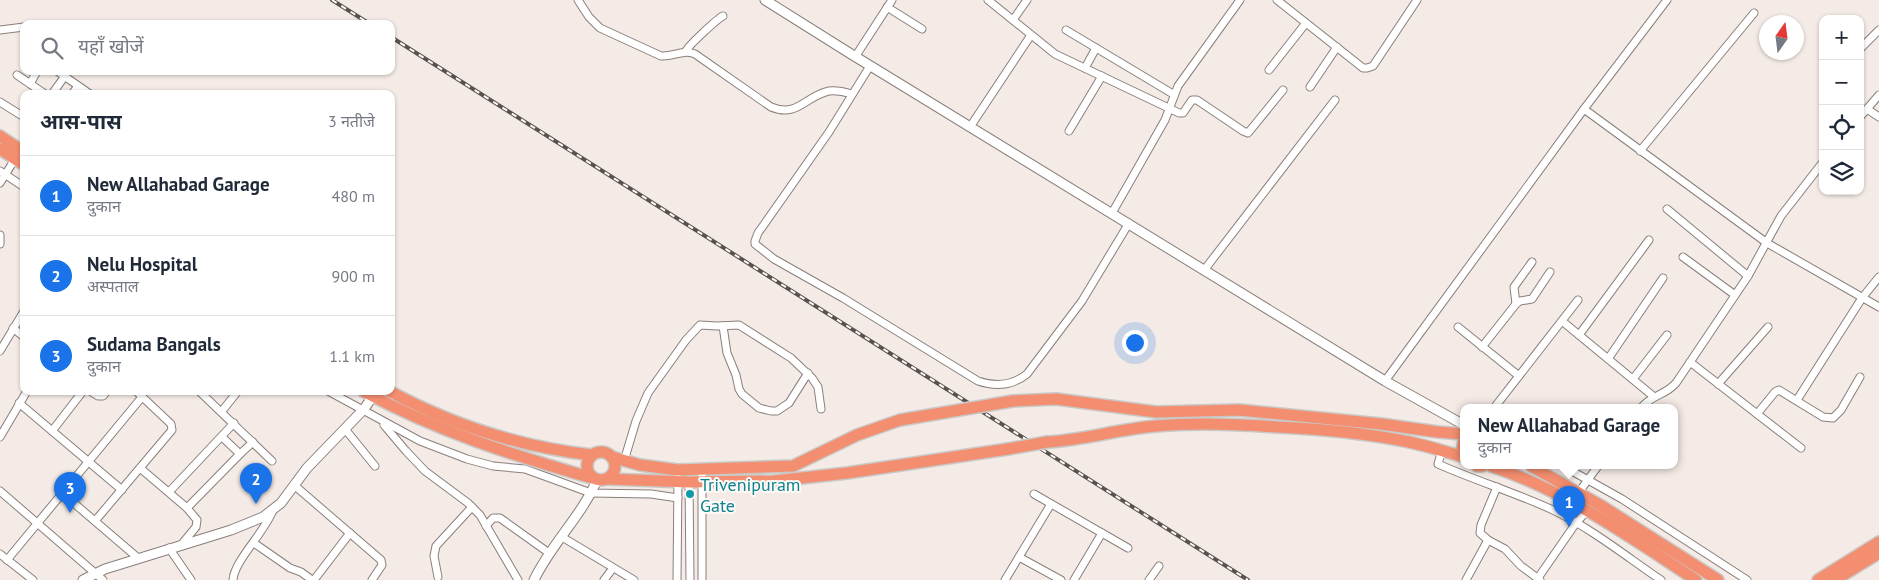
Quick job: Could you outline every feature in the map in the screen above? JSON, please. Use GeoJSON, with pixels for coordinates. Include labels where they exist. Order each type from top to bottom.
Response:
{"type":"FeatureCollection","features":[{"type":"Feature","properties":{"kind":"highway"},"geometry":{"type":"LineString","coordinates":[[0,136],[20,158]]}},
{"type":"Feature","properties":{"kind":"highway"},"geometry":{"type":"LineString","coordinates":[[0,149],[20,159]]}},
{"type":"Feature","properties":{"kind":"highway"},"geometry":{"type":"LineString","coordinates":[[395,394],[472,428],[505,438],[559,451],[592,455],[602,452],[624,461],[684,476]]}},
{"type":"Feature","properties":{"kind":"highway"},"geometry":{"type":"LineString","coordinates":[[370,395],[429,424],[463,438],[599,479],[702,476],[774,481],[807,478],[1047,442],[1069,441],[1122,430],[1157,426],[1238,424],[1306,428],[1408,441],[1460,456]]}},
{"type":"Feature","properties":{"kind":"highway"},"geometry":{"type":"LineString","coordinates":[[702,476],[793,466],[857,435],[900,420],[1013,401],[1056,399],[1156,412],[1239,410],[1460,434]]}},
{"type":"Feature","properties":{"kind":"highway"},"geometry":{"type":"LineString","coordinates":[[592,455],[587,469],[599,479]]}},
{"type":"Feature","properties":{"kind":"highway"},"geometry":{"type":"LineString","coordinates":[[599,479],[614,472],[612,457]]}},
{"type":"Feature","properties":{"kind":"highway"},"geometry":{"type":"LineString","coordinates":[[1498,469],[1540,486],[1588,510],[1696,580]]}},
{"type":"Feature","properties":{"kind":"highway"},"geometry":{"type":"LineString","coordinates":[[1537,469],[1579,492],[1718,580]]}},
{"type":"Feature","properties":{"kind":"highway"},"geometry":{"type":"LineString","coordinates":[[1818,580],[1879,542]]}},
{"type":"Feature","properties":{"kind":"highway"},"geometry":{"type":"LineString","coordinates":[[1835,580],[1879,553]]}},
{"type":"Feature","properties":{"kind":"street"},"geometry":{"type":"LineString","coordinates":[[578,0],[589,17],[600,28],[609,33],[661,56],[670,57],[686,52],[695,54],[771,107],[780,110],[793,110],[812,98],[836,90],[852,94]]}},
{"type":"Feature","properties":{"kind":"street"},"geometry":{"type":"LineString","coordinates":[[765,0],[855,57],[1385,380],[1460,423]]}},
{"type":"Feature","properties":{"kind":"street"},"geometry":{"type":"LineString","coordinates":[[855,57],[892,0]]}},
{"type":"Feature","properties":{"kind":"street"},"geometry":{"type":"LineString","coordinates":[[988,0],[1055,54],[1182,114],[1190,102],[1197,100],[1248,133],[1283,90]]}},
{"type":"Feature","properties":{"kind":"street"},"geometry":{"type":"LineString","coordinates":[[1013,20],[1026,0]]}},
{"type":"Feature","properties":{"kind":"street"},"geometry":{"type":"LineString","coordinates":[[1112,213],[1165,120],[1170,109],[1173,94],[1240,0]]}},
{"type":"Feature","properties":{"kind":"street"},"geometry":{"type":"LineString","coordinates":[[1277,0],[1364,68],[1374,66],[1416,0]]}},
{"type":"Feature","properties":{"kind":"street"},"geometry":{"type":"LineString","coordinates":[[1385,380],[1584,109],[1667,0]]}},
{"type":"Feature","properties":{"kind":"street"},"geometry":{"type":"LineString","coordinates":[[887,7],[922,29]]}},
{"type":"Feature","properties":{"kind":"street"},"geometry":{"type":"LineString","coordinates":[[1640,151],[1754,13]]}},
{"type":"Feature","properties":{"kind":"street"},"geometry":{"type":"LineString","coordinates":[[686,52],[689,45],[723,16]]}},
{"type":"Feature","properties":{"kind":"street"},"geometry":{"type":"LineString","coordinates":[[1269,70],[1306,23]]}},
{"type":"Feature","properties":{"kind":"street"},"geometry":{"type":"LineString","coordinates":[[0,30],[20,28]]}},
{"type":"Feature","properties":{"kind":"street"},"geometry":{"type":"LineString","coordinates":[[1066,30],[1173,94]]}},
{"type":"Feature","properties":{"kind":"street"},"geometry":{"type":"LineString","coordinates":[[1864,46],[1879,30]]}},
{"type":"Feature","properties":{"kind":"street"},"geometry":{"type":"LineString","coordinates":[[970,127],[1032,35]]}},
{"type":"Feature","properties":{"kind":"street"},"geometry":{"type":"LineString","coordinates":[[1310,87],[1337,47]]}},
{"type":"Feature","properties":{"kind":"street"},"geometry":{"type":"LineString","coordinates":[[1085,68],[1096,48]]}},
{"type":"Feature","properties":{"kind":"street"},"geometry":{"type":"LineString","coordinates":[[870,66],[755,240],[755,244],[774,259],[843,298],[978,381],[987,384],[1010,384],[1027,374],[1082,301],[1129,223]]}},
{"type":"Feature","properties":{"kind":"street"},"geometry":{"type":"LineString","coordinates":[[18,75],[39,90]]}},
{"type":"Feature","properties":{"kind":"street"},"geometry":{"type":"LineString","coordinates":[[30,84],[35,75]]}},
{"type":"Feature","properties":{"kind":"street"},"geometry":{"type":"LineString","coordinates":[[55,90],[65,76],[84,90]]}},
{"type":"Feature","properties":{"kind":"street"},"geometry":{"type":"LineString","coordinates":[[1069,131],[1102,76]]}},
{"type":"Feature","properties":{"kind":"street"},"geometry":{"type":"LineString","coordinates":[[75,90],[78,86]]}},
{"type":"Feature","properties":{"kind":"street"},"geometry":{"type":"LineString","coordinates":[[1864,113],[1879,95]]}},
{"type":"Feature","properties":{"kind":"street"},"geometry":{"type":"LineString","coordinates":[[1205,269],[1335,100]]}},
{"type":"Feature","properties":{"kind":"street"},"geometry":{"type":"LineString","coordinates":[[0,102],[20,115]]}},
{"type":"Feature","properties":{"kind":"street"},"geometry":{"type":"LineString","coordinates":[[1584,109],[1767,243],[1879,307]]}},
{"type":"Feature","properties":{"kind":"street"},"geometry":{"type":"LineString","coordinates":[[1868,109],[1879,118]]}},
{"type":"Feature","properties":{"kind":"street"},"geometry":{"type":"LineString","coordinates":[[0,183],[3,173],[20,160]]}},
{"type":"Feature","properties":{"kind":"street"},"geometry":{"type":"LineString","coordinates":[[1645,404],[1653,396],[1672,389],[1748,276],[1781,216],[1819,167]]}},
{"type":"Feature","properties":{"kind":"street"},"geometry":{"type":"LineString","coordinates":[[3,173],[20,184]]}},
{"type":"Feature","properties":{"kind":"street"},"geometry":{"type":"LineString","coordinates":[[1667,210],[1748,276]]}},
{"type":"Feature","properties":{"kind":"street"},"geometry":{"type":"LineString","coordinates":[[0,235],[0,244]]}},
{"type":"Feature","properties":{"kind":"street"},"geometry":{"type":"LineString","coordinates":[[1579,335],[1649,240]]}},
{"type":"Feature","properties":{"kind":"street"},"geometry":{"type":"LineString","coordinates":[[1683,257],[1734,295]]}},
{"type":"Feature","properties":{"kind":"street"},"geometry":{"type":"LineString","coordinates":[[1516,304],[1514,287],[1532,262]]}},
{"type":"Feature","properties":{"kind":"street"},"geometry":{"type":"LineString","coordinates":[[1482,347],[1516,304],[1520,301],[1531,300],[1550,272]]}},
{"type":"Feature","properties":{"kind":"street"},"geometry":{"type":"LineString","coordinates":[[1608,360],[1663,278]]}},
{"type":"Feature","properties":{"kind":"street"},"geometry":{"type":"LineString","coordinates":[[1797,400],[1862,298],[1879,278]]}},
{"type":"Feature","properties":{"kind":"street"},"geometry":{"type":"LineString","coordinates":[[1497,404],[1578,300]]}},
{"type":"Feature","properties":{"kind":"street"},"geometry":{"type":"LineString","coordinates":[[1,348],[20,318]]}},
{"type":"Feature","properties":{"kind":"street"},"geometry":{"type":"LineString","coordinates":[[1562,321],[1653,396]]}},
{"type":"Feature","properties":{"kind":"street"},"geometry":{"type":"LineString","coordinates":[[624,461],[641,408],[648,393],[697,327],[702,324],[723,326],[734,324],[744,327],[791,358],[808,373],[818,387],[821,409]]}},
{"type":"Feature","properties":{"kind":"street"},"geometry":{"type":"LineString","coordinates":[[723,326],[727,353],[736,375],[739,389],[742,394],[759,408],[777,411],[789,403],[808,373]]}},
{"type":"Feature","properties":{"kind":"street"},"geometry":{"type":"LineString","coordinates":[[1458,327],[1519,376]]}},
{"type":"Feature","properties":{"kind":"street"},"geometry":{"type":"LineString","coordinates":[[1718,384],[1768,327]]}},
{"type":"Feature","properties":{"kind":"street"},"geometry":{"type":"LineString","coordinates":[[13,328],[20,333]]}},
{"type":"Feature","properties":{"kind":"street"},"geometry":{"type":"LineString","coordinates":[[1632,379],[1667,334]]}},
{"type":"Feature","properties":{"kind":"street"},"geometry":{"type":"LineString","coordinates":[[1690,362],[1802,448]]}},
{"type":"Feature","properties":{"kind":"street"},"geometry":{"type":"LineString","coordinates":[[1757,414],[1777,390],[1823,417],[1833,418],[1841,410],[1860,377]]}},
{"type":"Feature","properties":{"kind":"street"},"geometry":{"type":"LineString","coordinates":[[0,437],[3,426],[24,395]]}},
{"type":"Feature","properties":{"kind":"street"},"geometry":{"type":"LineString","coordinates":[[52,431],[80,395]]}},
{"type":"Feature","properties":{"kind":"street"},"geometry":{"type":"LineString","coordinates":[[204,395],[272,461]]}},
{"type":"Feature","properties":{"kind":"street"},"geometry":{"type":"LineString","coordinates":[[222,411],[235,395]]}},
{"type":"Feature","properties":{"kind":"street"},"geometry":{"type":"LineString","coordinates":[[335,395],[420,441],[467,459],[493,466],[525,469],[591,493],[651,494],[678,498]]}},
{"type":"Feature","properties":{"kind":"street"},"geometry":{"type":"LineString","coordinates":[[83,580],[94,573],[138,558],[254,522],[281,502],[319,454],[363,410],[368,395]]}},
{"type":"Feature","properties":{"kind":"street"},"geometry":{"type":"LineString","coordinates":[[7,560],[142,397],[172,426],[169,434],[95,522]]}},
{"type":"Feature","properties":{"kind":"street"},"geometry":{"type":"LineString","coordinates":[[19,403],[122,490]]}},
{"type":"Feature","properties":{"kind":"street"},"geometry":{"type":"LineString","coordinates":[[381,421],[426,471],[480,515],[518,580]]}},
{"type":"Feature","properties":{"kind":"street"},"geometry":{"type":"LineString","coordinates":[[169,492],[234,423]]}},
{"type":"Feature","properties":{"kind":"street"},"geometry":{"type":"LineString","coordinates":[[345,428],[375,466]]}},
{"type":"Feature","properties":{"kind":"street"},"geometry":{"type":"LineString","coordinates":[[222,437],[240,454]]}},
{"type":"Feature","properties":{"kind":"street"},"geometry":{"type":"LineString","coordinates":[[187,508],[253,442]]}},
{"type":"Feature","properties":{"kind":"street"},"geometry":{"type":"LineString","coordinates":[[1442,450],[1438,464],[1557,512],[1661,580]]}},
{"type":"Feature","properties":{"kind":"street"},"geometry":{"type":"LineString","coordinates":[[140,468],[187,508],[197,520],[197,524],[180,545]]}},
{"type":"Feature","properties":{"kind":"street"},"geometry":{"type":"LineString","coordinates":[[1569,469],[1588,479],[1747,580]]}},
{"type":"Feature","properties":{"kind":"street"},"geometry":{"type":"LineString","coordinates":[[1579,492],[1596,469]]}},
{"type":"Feature","properties":{"kind":"street"},"geometry":{"type":"LineString","coordinates":[[676,580],[678,498],[684,476]]}},
{"type":"Feature","properties":{"kind":"street"},"geometry":{"type":"LineString","coordinates":[[684,476],[690,512],[690,580]]}},
{"type":"Feature","properties":{"kind":"street"},"geometry":{"type":"LineString","coordinates":[[702,476],[702,580]]}},
{"type":"Feature","properties":{"kind":"street"},"geometry":{"type":"LineString","coordinates":[[534,580],[549,553],[562,537],[599,479]]}},
{"type":"Feature","properties":{"kind":"street"},"geometry":{"type":"LineString","coordinates":[[294,485],[381,560],[382,565],[372,580]]}},
{"type":"Feature","properties":{"kind":"street"},"geometry":{"type":"LineString","coordinates":[[1497,487],[1480,533],[1488,540],[1505,549],[1521,566],[1539,579],[1576,523],[1588,510]]}},
{"type":"Feature","properties":{"kind":"street"},"geometry":{"type":"LineString","coordinates":[[0,491],[103,580]]}},
{"type":"Feature","properties":{"kind":"street"},"geometry":{"type":"LineString","coordinates":[[62,493],[138,558]]}},
{"type":"Feature","properties":{"kind":"street"},"geometry":{"type":"LineString","coordinates":[[1034,494],[1128,548]]}},
{"type":"Feature","properties":{"kind":"street"},"geometry":{"type":"LineString","coordinates":[[1005,580],[1052,504]]}},
{"type":"Feature","properties":{"kind":"street"},"geometry":{"type":"LineString","coordinates":[[438,577],[434,556],[436,546],[472,507]]}},
{"type":"Feature","properties":{"kind":"street"},"geometry":{"type":"LineString","coordinates":[[232,580],[234,570],[254,543],[273,509]]}},
{"type":"Feature","properties":{"kind":"street"},"geometry":{"type":"LineString","coordinates":[[678,512],[702,512]]}},
{"type":"Feature","properties":{"kind":"street"},"geometry":{"type":"LineString","coordinates":[[486,526],[493,518],[500,518],[549,553]]}},
{"type":"Feature","properties":{"kind":"street"},"geometry":{"type":"LineString","coordinates":[[254,543],[290,568],[299,570],[313,580],[350,533]]}},
{"type":"Feature","properties":{"kind":"street"},"geometry":{"type":"LineString","coordinates":[[1074,580],[1102,533]]}},
{"type":"Feature","properties":{"kind":"street"},"geometry":{"type":"LineString","coordinates":[[562,537],[634,580]]}},
{"type":"Feature","properties":{"kind":"street"},"geometry":{"type":"LineString","coordinates":[[1466,580],[1488,540]]}},
{"type":"Feature","properties":{"kind":"street"},"geometry":{"type":"LineString","coordinates":[[170,548],[192,580]]}},
{"type":"Feature","properties":{"kind":"street"},"geometry":{"type":"LineString","coordinates":[[0,554],[32,580]]}},
{"type":"Feature","properties":{"kind":"street"},"geometry":{"type":"LineString","coordinates":[[1019,557],[1061,580]]}},
{"type":"Feature","properties":{"kind":"street"},"geometry":{"type":"LineString","coordinates":[[1148,580],[1159,566]]}},
{"type":"Feature","properties":{"kind":"street"},"geometry":{"type":"LineString","coordinates":[[604,580],[613,568]]}},
{"type":"Feature","properties":{"kind":"railway"},"geometry":{"type":"LineString","coordinates":[[332,0],[364,20]]}},
{"type":"Feature","properties":{"kind":"railway"},"geometry":{"type":"LineString","coordinates":[[395,40],[1248,580]]}},
{"type":"Feature","properties":{"kind":"place","name":"Trivenipuram Gate"},"geometry":{"type":"Point","coordinates":[690,494]}},
{"type":"Feature","properties":{"kind":"place","name":"Nelu Hospital"},"geometry":{"type":"Point","coordinates":[256,504]}},
{"type":"Feature","properties":{"kind":"place","name":"Sudama Bangals"},"geometry":{"type":"Point","coordinates":[70,513]}},
{"type":"Feature","properties":{"kind":"place","name":"New Allahabad Garage"},"geometry":{"type":"Point","coordinates":[1569,527]}}]}
